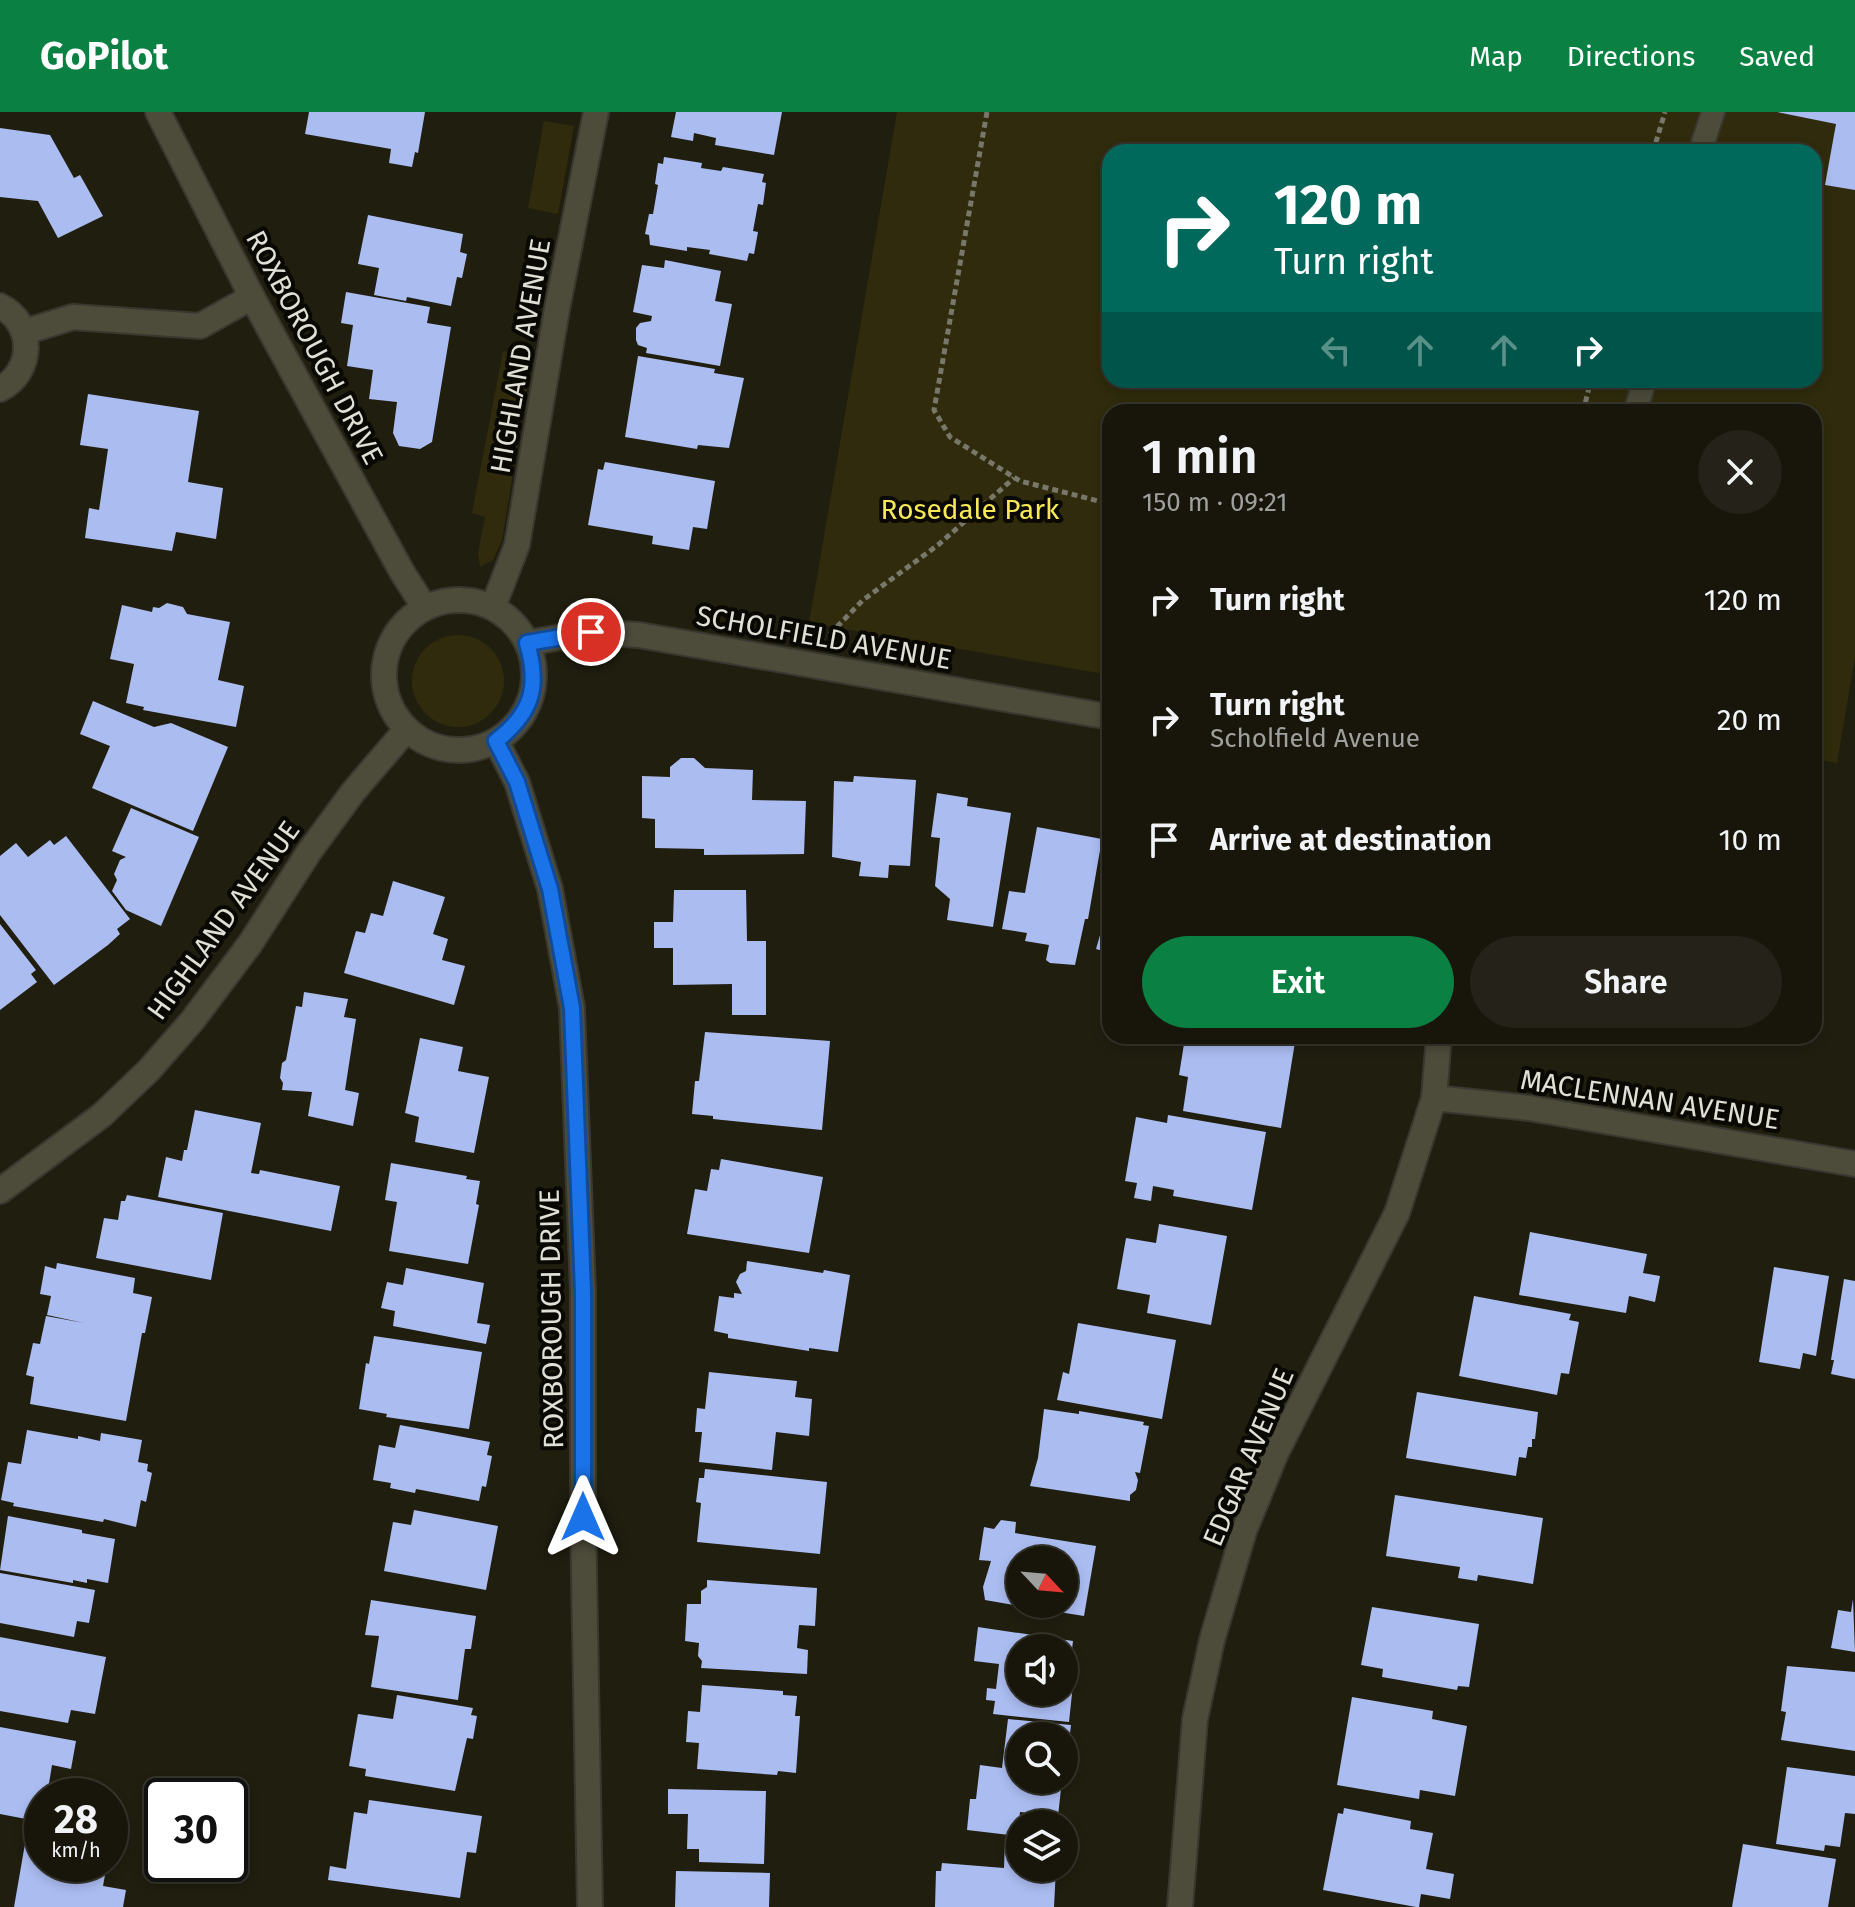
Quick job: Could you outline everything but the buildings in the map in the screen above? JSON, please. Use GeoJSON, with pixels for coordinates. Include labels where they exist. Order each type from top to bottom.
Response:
{"type":"FeatureCollection","features":[{"type":"Feature","properties":{"kind":"street","name":"ROXBOROUGH DRIVE"},"geometry":{"type":"LineString","coordinates":[[158,112],[252,297],[402,572],[425,608]]}},
{"type":"Feature","properties":{"kind":"street","name":"HIGHLAND AVENUE"},"geometry":{"type":"LineString","coordinates":[[493,607],[517,545],[557,309],[596,112]]}},
{"type":"Feature","properties":{"kind":"street"},"geometry":{"type":"LineString","coordinates":[[24,332],[73,317],[200,326],[252,297]]}},
{"type":"Feature","properties":{"kind":"street"},"geometry":{"type":"LineString","coordinates":[[0,306],[17,318],[27,347],[18,375],[0,389]]}},
{"type":"Feature","properties":{"kind":"street"},"geometry":{"type":"LineString","coordinates":[[447,600],[470,600],[493,607],[518,628],[534,664],[533,687],[527,709],[514,728],[496,741],[473,750],[449,751],[425,744],[406,730],[391,710],[384,688],[384,664],[391,641],[405,622],[425,608],[447,600]]}},
{"type":"Feature","properties":{"kind":"street","name":"SCHOLFIELD AVENUE"},"geometry":{"type":"LineString","coordinates":[[527,643],[591,632],[639,635],[1102,716]]}},
{"type":"Feature","properties":{"kind":"street","name":"HIGHLAND AVENUE"},"geometry":{"type":"LineString","coordinates":[[0,1191],[102,1115],[166,1051],[250,944],[309,852],[353,792],[406,730]]}},
{"type":"Feature","properties":{"kind":"street","name":"ROXBOROUGH DRIVE"},"geometry":{"type":"LineString","coordinates":[[496,741],[517,782],[550,889],[572,1008],[583,1291],[583,1517],[590,1907]]}},
{"type":"Feature","properties":{"kind":"street"},"geometry":{"type":"LineString","coordinates":[[1434,1098],[1438,1044]]}},
{"type":"Feature","properties":{"kind":"street","name":"MACLENNAN AVENUE"},"geometry":{"type":"LineString","coordinates":[[1434,1098],[1529,1108],[1855,1164]]}},
{"type":"Feature","properties":{"kind":"street","name":"EDGAR AVENUE"},"geometry":{"type":"LineString","coordinates":[[1180,1907],[1195,1719],[1212,1640],[1244,1531],[1276,1453],[1397,1213],[1434,1098]]}},
{"type":"Feature","properties":{"kind":"lane"},"geometry":{"type":"LineString","coordinates":[[1703,144],[1713,112]]}},
{"type":"Feature","properties":{"kind":"path"},"geometry":{"type":"LineString","coordinates":[[987,112],[934,410],[950,437],[1014,477],[1102,502]]}},
{"type":"Feature","properties":{"kind":"path"},"geometry":{"type":"LineString","coordinates":[[1655,144],[1665,112]]}},
{"type":"Feature","properties":{"kind":"path"},"geometry":{"type":"LineString","coordinates":[[801,663],[863,600],[938,545],[1014,477]]}},
{"type":"Feature","properties":{"kind":"green space","name":"Rosedale Park"},"geometry":{"type":"Polygon","coordinates":[[[897,112],[1855,112],[1855,657],[1837,763],[1822,760],[1822,404],[1102,404],[1102,674],[809,623],[897,112]]]}},
{"type":"Feature","properties":{"kind":"green space"},"geometry":{"type":"Polygon","coordinates":[[[544,121],[574,126],[558,214],[528,208],[544,121]]]}},
{"type":"Feature","properties":{"kind":"green space"},"geometry":{"type":"Polygon","coordinates":[[[503,351],[532,356],[502,541],[493,560],[480,567],[478,553],[485,517],[472,513],[503,351]]]}},
{"type":"Feature","properties":{"kind":"green space"},"geometry":{"type":"Polygon","coordinates":[[[458,635],[476,638],[491,648],[501,663],[504,681],[501,699],[491,714],[476,724],[458,727],[440,724],[425,714],[415,699],[412,681],[415,663],[425,648],[440,638],[458,635]]]}},
{"type":"Feature","properties":{"kind":"route"},"geometry":{"type":"LineString","coordinates":[[583,1517],[583,1291],[572,1008],[550,889],[517,782],[496,741],[514,728],[527,709],[533,687],[534,664],[527,643],[591,632]]}}]}
